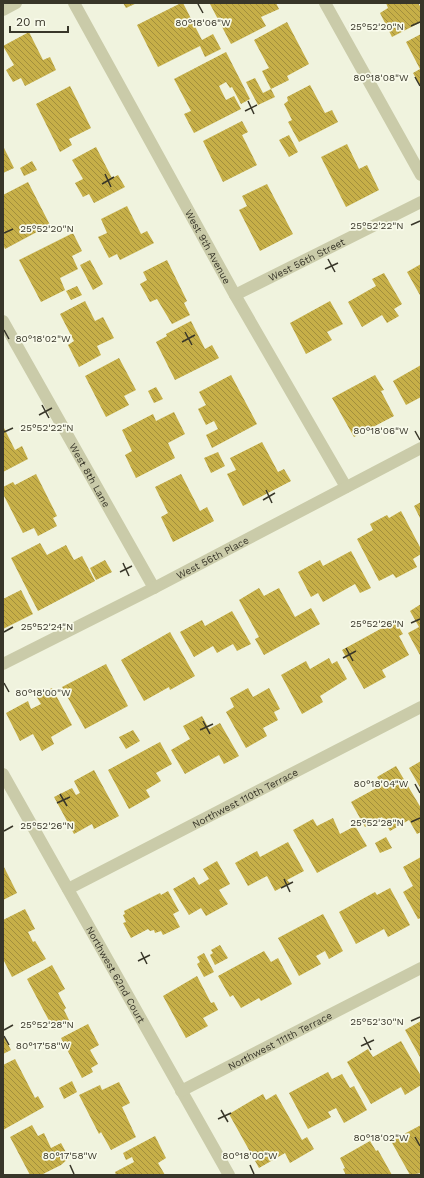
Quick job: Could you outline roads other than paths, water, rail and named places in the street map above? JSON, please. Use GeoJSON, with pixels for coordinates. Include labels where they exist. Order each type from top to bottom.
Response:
{"type":"FeatureCollection","features":[{"type":"Feature","properties":{"kind":"street"},"geometry":{"type":"LineString","coordinates":[[3,10],[16,3]]}},
{"type":"Feature","properties":{"kind":"street","name":"West 9th Avenue"},"geometry":{"type":"LineString","coordinates":[[74,3],[235,295],[346,487]]}},
{"type":"Feature","properties":{"kind":"street"},"geometry":{"type":"LineString","coordinates":[[325,3],[421,175]]}},
{"type":"Feature","properties":{"kind":"street","name":"West 56th Street"},"geometry":{"type":"LineString","coordinates":[[235,295],[421,202]]}},
{"type":"Feature","properties":{"kind":"street","name":"West 8th Lane"},"geometry":{"type":"LineString","coordinates":[[3,321],[154,588]]}},
{"type":"Feature","properties":{"kind":"street","name":"West 56th Place"},"geometry":{"type":"LineString","coordinates":[[3,664],[154,588],[421,448]]}},
{"type":"Feature","properties":{"kind":"street","name":"Northwest 110th Terrace"},"geometry":{"type":"LineString","coordinates":[[68,889],[421,707]]}},
{"type":"Feature","properties":{"kind":"street","name":"Northwest 62nd Court"},"geometry":{"type":"LineString","coordinates":[[3,774],[229,1175]]}},
{"type":"Feature","properties":{"kind":"street","name":"Northwest 111th Terrace"},"geometry":{"type":"LineString","coordinates":[[181,1091],[421,968]]}}]}
